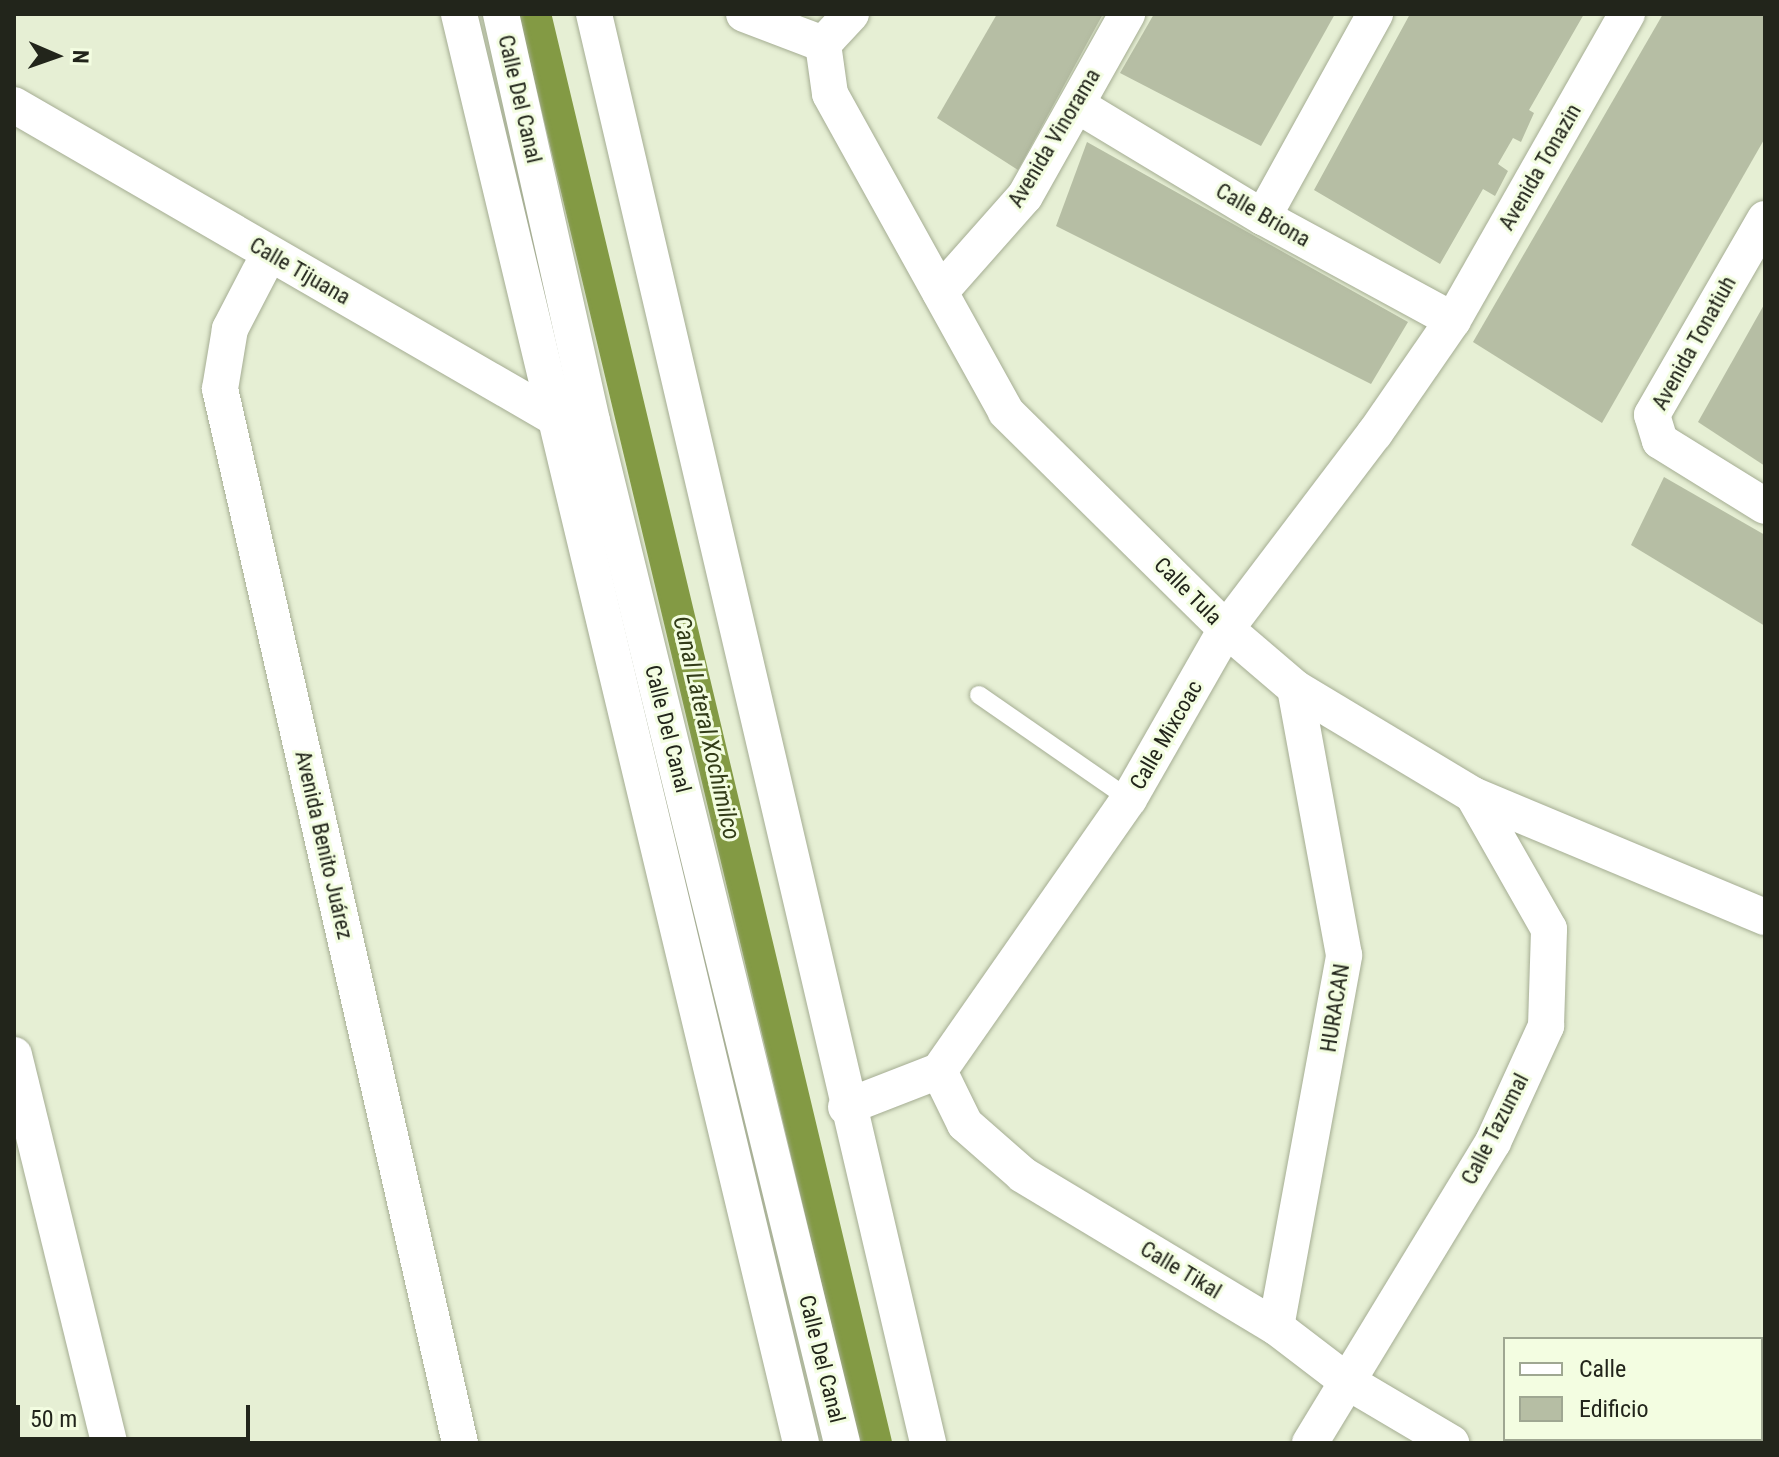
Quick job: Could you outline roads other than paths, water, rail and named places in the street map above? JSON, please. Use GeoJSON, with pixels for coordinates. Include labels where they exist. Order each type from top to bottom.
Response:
{"type":"FeatureCollection","features":[{"type":"Feature","properties":{"kind":"street"},"geometry":{"type":"LineString","coordinates":[[459,14],[801,1443]]}},
{"type":"Feature","properties":{"kind":"street","name":"Calle Del Canal"},"geometry":{"type":"LineString","coordinates":[[501,14],[592,421],[842,1443]]}},
{"type":"Feature","properties":{"kind":"street"},"geometry":{"type":"LineString","coordinates":[[594,14],[846,1107],[928,1443]]}},
{"type":"Feature","properties":{"kind":"street"},"geometry":{"type":"LineString","coordinates":[[744,14],[823,44],[851,14]]}},
{"type":"Feature","properties":{"kind":"street","name":"Avenida Vinorama"},"geometry":{"type":"LineString","coordinates":[[940,292],[1025,196],[1127,14]]}},
{"type":"Feature","properties":{"kind":"street"},"geometry":{"type":"LineString","coordinates":[[1263,217],[1375,14]]}},
{"type":"Feature","properties":{"kind":"street","name":"Avenida Tonazin"},"geometry":{"type":"LineString","coordinates":[[1453,320],[1627,14]]}},
{"type":"Feature","properties":{"kind":"street","name":"Calle Tula"},"geometry":{"type":"LineString","coordinates":[[823,44],[830,94],[1006,412],[1226,629],[1295,688],[1473,795],[1765,917]]}},
{"type":"Feature","properties":{"kind":"street","name":"Calle Tijuana"},"geometry":{"type":"LineString","coordinates":[[14,105],[557,419],[592,421]]}},
{"type":"Feature","properties":{"kind":"street","name":"Calle Briona"},"geometry":{"type":"LineString","coordinates":[[1077,105],[1263,217],[1453,320]]}},
{"type":"Feature","properties":{"kind":"street","name":"Avenida Tonatiuh"},"geometry":{"type":"LineString","coordinates":[[1765,219],[1652,415],[1652,428],[1660,441],[1765,506]]}},
{"type":"Feature","properties":{"kind":"street","name":"Avenida Benito Juárez"},"geometry":{"type":"LineString","coordinates":[[269,254],[230,329],[220,389],[460,1443]]}},
{"type":"Feature","properties":{"kind":"street","name":"Calle Mixcoac"},"geometry":{"type":"LineString","coordinates":[[939,1071],[1129,799],[1226,629],[1375,433],[1453,320]]}},
{"type":"Feature","properties":{"kind":"street","name":"HURACAN"},"geometry":{"type":"LineString","coordinates":[[1276,1327],[1344,955],[1295,688]]}},
{"type":"Feature","properties":{"kind":"street","name":"Calle Tazumal"},"geometry":{"type":"LineString","coordinates":[[1310,1443],[1493,1142],[1546,1026],[1549,929],[1473,795]]}},
{"type":"Feature","properties":{"kind":"street"},"geometry":{"type":"LineString","coordinates":[[14,1055],[109,1443]]}},
{"type":"Feature","properties":{"kind":"street"},"geometry":{"type":"LineString","coordinates":[[846,1107],[939,1071]]}},
{"type":"Feature","properties":{"kind":"street","name":"Calle Tikal"},"geometry":{"type":"LineString","coordinates":[[939,1071],[965,1124],[1023,1175],[1276,1327],[1348,1382],[1451,1443]]}},
{"type":"Feature","properties":{"kind":"lane"},"geometry":{"type":"LineString","coordinates":[[979,695],[1129,799]]}},
{"type":"Feature","properties":{"kind":"waterway","name":"Canal Lateral Xochimilco"},"geometry":{"type":"LineString","coordinates":[[535,14],[876,1443]]}}]}
